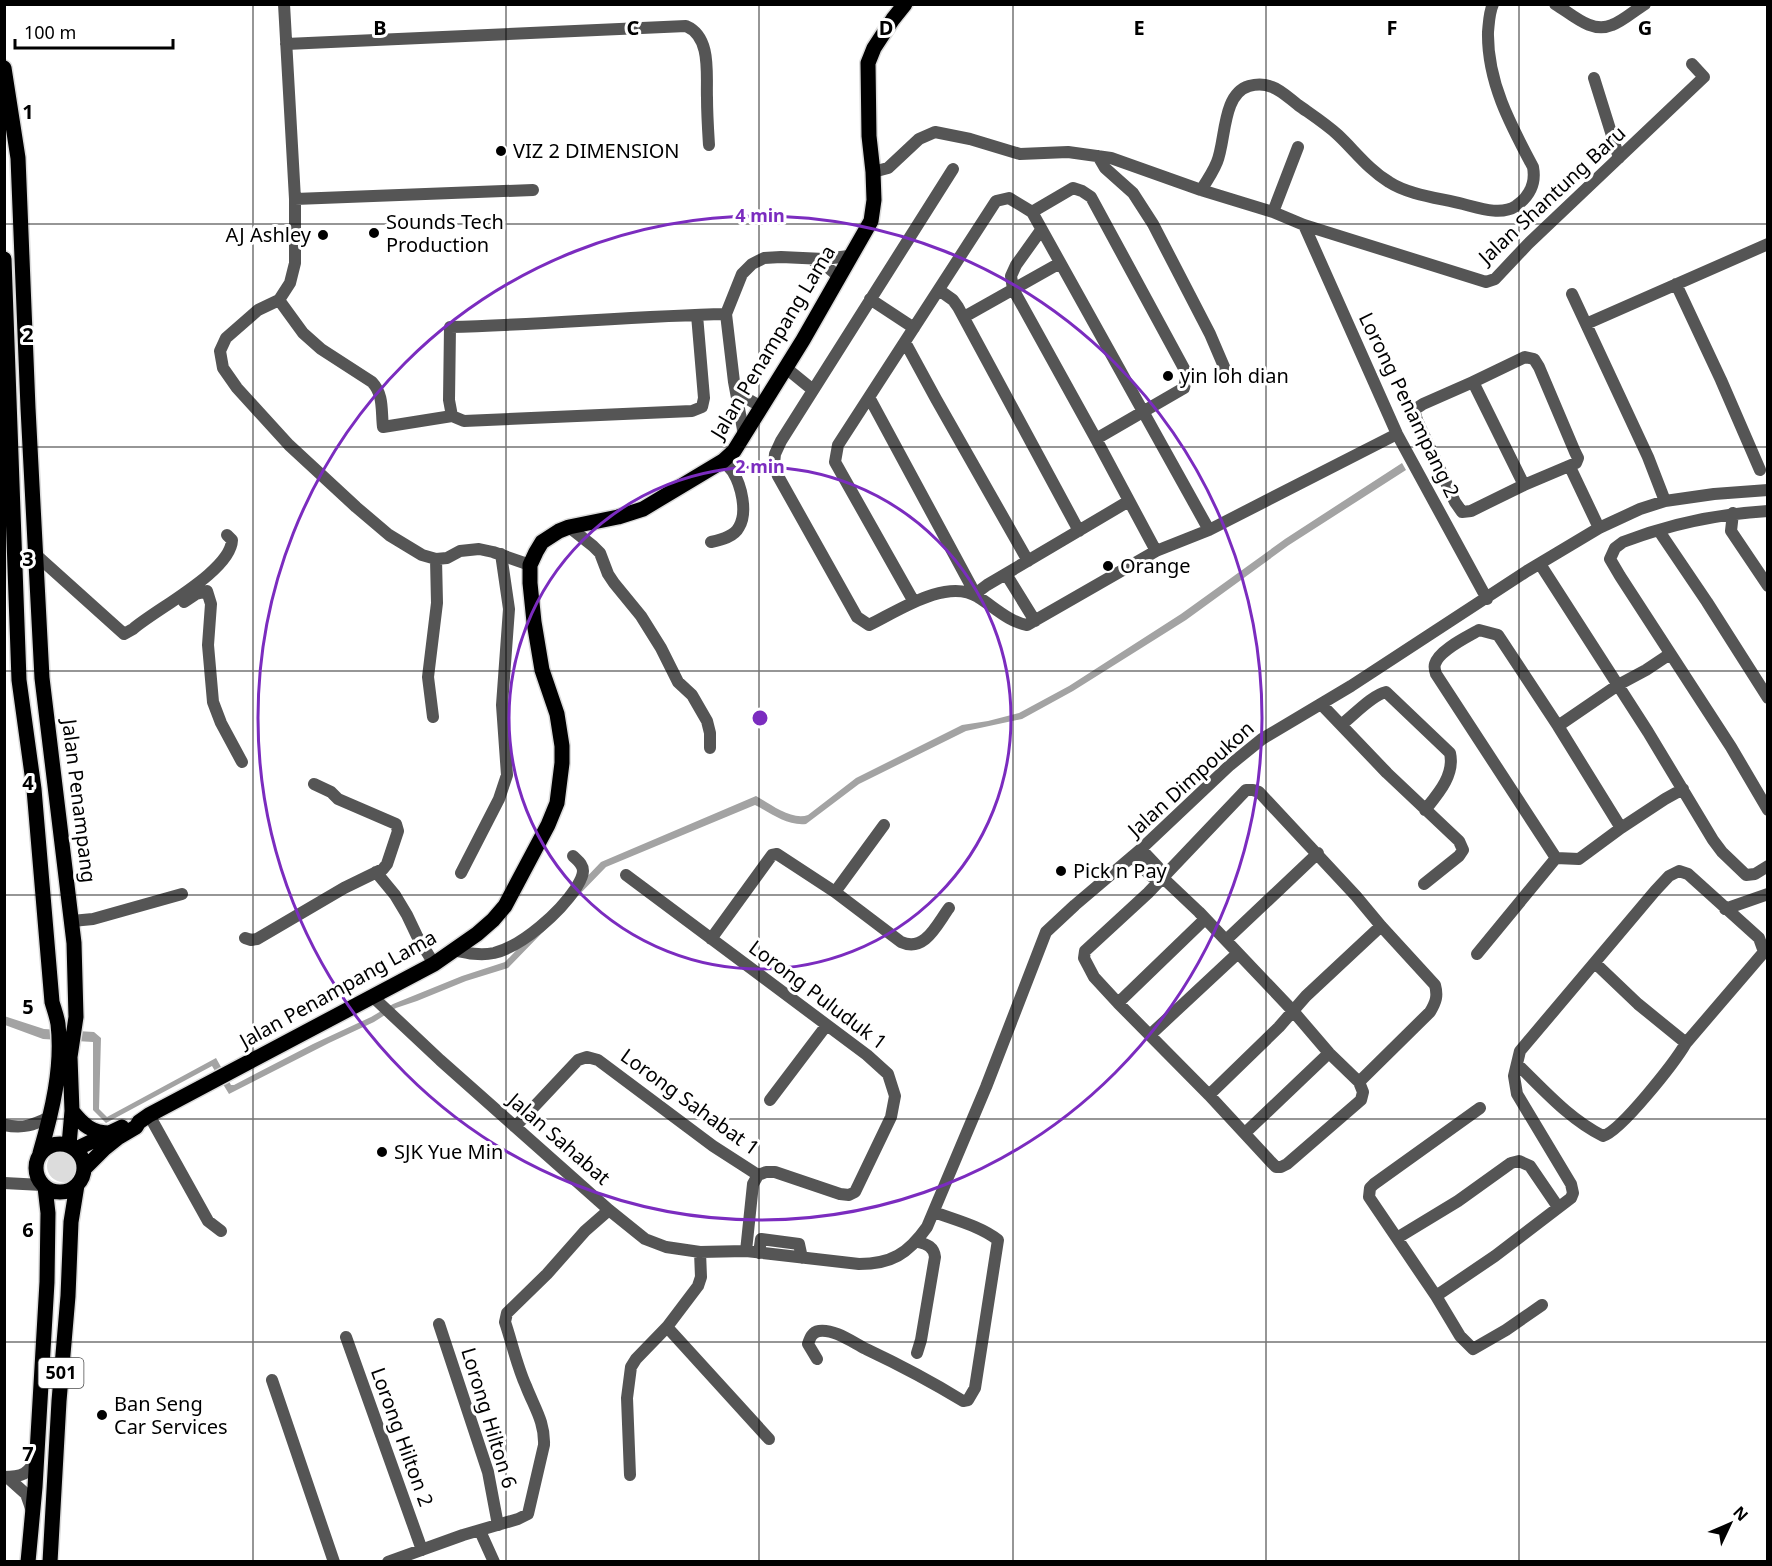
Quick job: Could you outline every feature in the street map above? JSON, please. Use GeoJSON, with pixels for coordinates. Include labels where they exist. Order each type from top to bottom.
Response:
{"type":"FeatureCollection","features":[{"type":"Feature","properties":{"kind":"main road","name":"Jalan Penampang Lama"},"geometry":{"type":"LineString","coordinates":[[72,1147],[144,1119],[434,964],[485,927],[505,906],[548,825],[556,803],[562,763],[560,728],[542,670],[533,612],[530,565],[542,542],[559,531],[643,509],[723,461],[734,451],[786,368],[871,221],[874,200],[869,136],[868,63],[874,48],[905,4]]}},
{"type":"Feature","properties":{"kind":"main road","name":"Jalan Penampang"},"geometry":{"type":"LineString","coordinates":[[4,68],[18,158],[42,678],[72,921],[75,972],[75,1027],[57,1073],[50,1118],[40,1152]]}},
{"type":"Feature","properties":{"kind":"main road"},"geometry":{"type":"LineString","coordinates":[[4,115],[7,112],[8,91]]}},
{"type":"Feature","properties":{"kind":"main road","name":"Jalan Penampang"},"geometry":{"type":"LineString","coordinates":[[4,259],[10,586],[34,789],[52,1002],[64,1054],[72,1111],[72,1147]]}},
{"type":"Feature","properties":{"kind":"main road"},"geometry":{"type":"LineString","coordinates":[[72,1111],[88,1128],[102,1133],[110,1132]]}},
{"type":"Feature","properties":{"kind":"main road","name":"Jalan Penampang Lama"},"geometry":{"type":"LineString","coordinates":[[84,1169],[119,1137],[136,1127],[144,1119]]}},
{"type":"Feature","properties":{"kind":"main road"},"geometry":{"type":"LineString","coordinates":[[53,1144],[72,1147],[82,1158],[84,1169],[77,1185],[61,1192],[44,1186],[36,1175],[35,1169],[40,1152],[53,1144]]}},
{"type":"Feature","properties":{"kind":"main road","name":"501"},"geometry":{"type":"LineString","coordinates":[[50,1562],[72,1222],[77,1185]]}},
{"type":"Feature","properties":{"kind":"main road","name":"501"},"geometry":{"type":"LineString","coordinates":[[28,1562],[37,1457],[47,1282],[48,1213],[44,1186]]}},
{"type":"Feature","properties":{"kind":"street"},"geometry":{"type":"LineString","coordinates":[[284,4],[295,199],[295,263],[290,284],[279,300],[258,310],[226,338],[220,351],[223,368],[237,388],[289,445],[389,535],[422,555],[436,559],[447,558],[459,551],[469,549],[501,554],[530,565]]}},
{"type":"Feature","properties":{"kind":"street","name":"Jalan Shantung Baru"},"geometry":{"type":"LineString","coordinates":[[1201,190],[1218,161],[1233,99],[1242,89],[1262,84],[1274,87],[1336,133],[1390,183],[1412,192],[1482,209],[1505,211],[1513,208],[1530,191],[1534,175],[1533,167],[1508,118],[1488,57],[1489,16],[1493,4]]}},
{"type":"Feature","properties":{"kind":"street"},"geometry":{"type":"LineString","coordinates":[[1555,4],[1582,22],[1606,27],[1614,25],[1645,4]]}},
{"type":"Feature","properties":{"kind":"street"},"geometry":{"type":"LineString","coordinates":[[286,44],[686,26],[696,34],[703,46],[706,60],[709,145]]}},
{"type":"Feature","properties":{"kind":"street","name":"Jalan Shantung Baru"},"geometry":{"type":"LineString","coordinates":[[873,172],[888,168],[919,139],[935,132],[970,139],[1020,154],[1068,152],[1111,158],[1201,190],[1273,212],[1304,225],[1486,282],[1495,279],[1528,244],[1704,77],[1692,64]]}},
{"type":"Feature","properties":{"kind":"street"},"geometry":{"type":"LineString","coordinates":[[1594,78],[1619,158]]}},
{"type":"Feature","properties":{"kind":"street"},"geometry":{"type":"LineString","coordinates":[[1273,212],[1298,147]]}},
{"type":"Feature","properties":{"kind":"street"},"geometry":{"type":"LineString","coordinates":[[1098,156],[1105,168],[1133,193],[1153,224],[1210,334],[1228,376]]}},
{"type":"Feature","properties":{"kind":"street"},"geometry":{"type":"LineString","coordinates":[[953,169],[775,454],[774,464],[778,476],[857,617],[869,625],[914,602],[942,592],[956,590],[975,594],[1020,624],[1027,625],[1156,551],[1209,530],[1397,434]]}},
{"type":"Feature","properties":{"kind":"street"},"geometry":{"type":"LineString","coordinates":[[1032,212],[1073,188],[1091,197],[1187,374],[1184,388],[1096,439]]}},
{"type":"Feature","properties":{"kind":"street"},"geometry":{"type":"LineString","coordinates":[[295,199],[533,190]]}},
{"type":"Feature","properties":{"kind":"street"},"geometry":{"type":"LineString","coordinates":[[914,602],[835,462],[838,446],[996,201],[1009,198],[1032,212],[1209,530]]}},
{"type":"Feature","properties":{"kind":"street","name":"Lorong Penampang 2"},"geometry":{"type":"LineString","coordinates":[[1304,225],[1397,434],[1487,599]]}},
{"type":"Feature","properties":{"kind":"street"},"geometry":{"type":"LineString","coordinates":[[1041,230],[1016,265],[1011,276],[1013,289],[1156,551]]}},
{"type":"Feature","properties":{"kind":"street"},"geometry":{"type":"LineString","coordinates":[[1586,324],[1767,244]]}},
{"type":"Feature","properties":{"kind":"street"},"geometry":{"type":"LineString","coordinates":[[744,435],[734,382],[726,314],[742,273],[752,264],[764,258],[810,259],[849,256]]}},
{"type":"Feature","properties":{"kind":"street"},"geometry":{"type":"LineString","coordinates":[[810,259],[826,266],[838,276]]}},
{"type":"Feature","properties":{"kind":"street"},"geometry":{"type":"LineString","coordinates":[[964,317],[1060,262]]}},
{"type":"Feature","properties":{"kind":"street"},"geometry":{"type":"LineString","coordinates":[[1676,284],[1722,380],[1760,470]]}},
{"type":"Feature","properties":{"kind":"street"},"geometry":{"type":"LineString","coordinates":[[939,290],[953,300],[964,317],[1079,531]]}},
{"type":"Feature","properties":{"kind":"street"},"geometry":{"type":"LineString","coordinates":[[1572,294],[1648,457],[1665,501]]}},
{"type":"Feature","properties":{"kind":"street"},"geometry":{"type":"LineString","coordinates":[[870,299],[914,328]]}},
{"type":"Feature","properties":{"kind":"street"},"geometry":{"type":"LineString","coordinates":[[279,300],[303,333],[321,349],[378,388],[382,405],[383,427],[452,416],[464,421],[692,411],[702,407],[704,398],[697,315]]}},
{"type":"Feature","properties":{"kind":"street"},"geometry":{"type":"LineString","coordinates":[[452,416],[448,400],[450,327],[726,314]]}},
{"type":"Feature","properties":{"kind":"street"},"geometry":{"type":"LineString","coordinates":[[905,342],[1028,561]]}},
{"type":"Feature","properties":{"kind":"street"},"geometry":{"type":"LineString","coordinates":[[1525,357],[1534,358],[1578,459],[1570,466],[1524,484],[1471,511],[1462,512],[1455,502],[1414,410],[1525,357]]}},
{"type":"Feature","properties":{"kind":"street"},"geometry":{"type":"LineString","coordinates":[[786,368],[813,390]]}},
{"type":"Feature","properties":{"kind":"street"},"geometry":{"type":"LineString","coordinates":[[734,382],[744,396],[761,406]]}},
{"type":"Feature","properties":{"kind":"street"},"geometry":{"type":"LineString","coordinates":[[1473,382],[1524,484]]}},
{"type":"Feature","properties":{"kind":"street"},"geometry":{"type":"LineString","coordinates":[[869,397],[975,594]]}},
{"type":"Feature","properties":{"kind":"street"},"geometry":{"type":"LineString","coordinates":[[711,542],[734,533],[742,520],[743,506],[740,491],[732,471],[723,461]]}},
{"type":"Feature","properties":{"kind":"street"},"geometry":{"type":"LineString","coordinates":[[1570,466],[1599,528]]}},
{"type":"Feature","properties":{"kind":"street","name":"Jalan Dimpoukon"},"geometry":{"type":"LineString","coordinates":[[753,1252],[858,1264],[881,1263],[899,1256],[918,1242],[934,1212],[986,1087],[1046,932],[1137,853],[1247,751],[1272,733],[1351,686],[1599,528],[1640,509],[1665,501],[1722,493],[1767,490]]}},
{"type":"Feature","properties":{"kind":"street"},"geometry":{"type":"LineString","coordinates":[[975,594],[1129,501]]}},
{"type":"Feature","properties":{"kind":"street"},"geometry":{"type":"LineString","coordinates":[[1767,511],[1733,513],[1693,520],[1623,542],[1615,548],[1611,559],[1731,747],[1767,810]]}},
{"type":"Feature","properties":{"kind":"street"},"geometry":{"type":"LineString","coordinates":[[1733,513],[1731,531],[1767,586]]}},
{"type":"Feature","properties":{"kind":"street"},"geometry":{"type":"LineString","coordinates":[[569,527],[600,554],[608,574],[661,648],[678,682],[692,695],[708,721],[711,748]]}},
{"type":"Feature","properties":{"kind":"street"},"geometry":{"type":"LineString","coordinates":[[1659,531],[1767,698]]}},
{"type":"Feature","properties":{"kind":"street"},"geometry":{"type":"LineString","coordinates":[[35,554],[124,634],[188,591],[215,568],[231,546],[232,540],[227,535]]}},
{"type":"Feature","properties":{"kind":"street"},"geometry":{"type":"LineString","coordinates":[[461,873],[499,799],[507,775],[502,705],[509,609],[501,554]]}},
{"type":"Feature","properties":{"kind":"street"},"geometry":{"type":"LineString","coordinates":[[433,717],[428,677],[437,603],[436,559]]}},
{"type":"Feature","properties":{"kind":"street"},"geometry":{"type":"LineString","coordinates":[[1540,564],[1722,852],[1746,875],[1755,874],[1767,866]]}},
{"type":"Feature","properties":{"kind":"street"},"geometry":{"type":"LineString","coordinates":[[1006,574],[1035,621]]}},
{"type":"Feature","properties":{"kind":"street"},"geometry":{"type":"LineString","coordinates":[[133,629],[144,627],[196,594],[207,591],[211,604],[208,645],[213,702],[221,723],[242,762]]}},
{"type":"Feature","properties":{"kind":"street"},"geometry":{"type":"LineString","coordinates":[[1556,858],[1436,674],[1434,666],[1438,659],[1456,643],[1479,630],[1498,635],[1621,828]]}},
{"type":"Feature","properties":{"kind":"street"},"geometry":{"type":"LineString","coordinates":[[1558,726],[1618,685],[1670,654]]}},
{"type":"Feature","properties":{"kind":"street"},"geometry":{"type":"LineString","coordinates":[[1341,725],[1376,696],[1386,692],[1450,753],[1452,760],[1450,770],[1441,791],[1425,810]]}},
{"type":"Feature","properties":{"kind":"street"},"geometry":{"type":"LineString","coordinates":[[1321,704],[1425,810],[1459,841],[1463,850],[1459,856],[1424,885]]}},
{"type":"Feature","properties":{"kind":"street"},"geometry":{"type":"LineString","coordinates":[[244,938],[257,939],[344,888],[383,869],[387,864],[398,827],[393,822],[338,799],[331,792],[314,784]]}},
{"type":"Feature","properties":{"kind":"street"},"geometry":{"type":"LineString","coordinates":[[1556,858],[1579,859],[1621,828],[1683,789]]}},
{"type":"Feature","properties":{"kind":"street"},"geometry":{"type":"LineString","coordinates":[[1137,853],[1151,876],[1162,877],[1205,919],[1293,1011],[1329,1053],[1359,1082],[1363,1092],[1361,1100],[1281,1167],[1276,1167],[1271,1162],[1118,1003],[1094,977],[1084,958],[1085,951],[1148,893],[1162,877],[1246,790],[1259,792],[1318,853],[1435,985],[1437,999],[1430,1012],[1359,1082]]}},
{"type":"Feature","properties":{"kind":"street"},"geometry":{"type":"LineString","coordinates":[[835,892],[884,825]]}},
{"type":"Feature","properties":{"kind":"street"},"geometry":{"type":"LineString","coordinates":[[1226,940],[1318,853]]}},
{"type":"Feature","properties":{"kind":"street"},"geometry":{"type":"LineString","coordinates":[[711,939],[772,855],[777,854],[835,892],[908,945],[921,943],[926,939],[949,908]]}},
{"type":"Feature","properties":{"kind":"street"},"geometry":{"type":"LineString","coordinates":[[453,950],[482,955],[495,953],[520,941],[551,918],[567,901],[583,874],[581,864],[573,856]]}},
{"type":"Feature","properties":{"kind":"street"},"geometry":{"type":"LineString","coordinates":[[1477,954],[1556,858]]}},
{"type":"Feature","properties":{"kind":"street"},"geometry":{"type":"LineString","coordinates":[[1436,1296],[1495,1256],[1568,1201],[1573,1193],[1570,1184],[1517,1094],[1514,1076],[1520,1051],[1635,913],[1669,876],[1679,871],[1688,874],[1759,938],[1764,952],[1686,1043],[1678,1056],[1620,1126],[1608,1135],[1603,1136],[1580,1123],[1517,1064]]}},
{"type":"Feature","properties":{"kind":"street"},"geometry":{"type":"LineString","coordinates":[[376,872],[395,895],[434,964]]}},
{"type":"Feature","properties":{"kind":"street","name":"Lorong Puluduk 1"},"geometry":{"type":"LineString","coordinates":[[626,875],[867,1055],[888,1074],[895,1096],[891,1117],[855,1192],[849,1195],[840,1194],[775,1172],[758,1175]]}},
{"type":"Feature","properties":{"kind":"street"},"geometry":{"type":"LineString","coordinates":[[72,921],[93,919],[182,894]]}},
{"type":"Feature","properties":{"kind":"street"},"geometry":{"type":"LineString","coordinates":[[1725,909],[1767,894]]}},
{"type":"Feature","properties":{"kind":"street"},"geometry":{"type":"LineString","coordinates":[[1118,1003],[1205,919]]}},
{"type":"Feature","properties":{"kind":"street"},"geometry":{"type":"LineString","coordinates":[[1209,1095],[1279,1027],[1306,996],[1381,926]]}},
{"type":"Feature","properties":{"kind":"street"},"geometry":{"type":"LineString","coordinates":[[1150,1035],[1238,953]]}},
{"type":"Feature","properties":{"kind":"street"},"geometry":{"type":"LineString","coordinates":[[1595,963],[1638,1004],[1686,1043]]}},
{"type":"Feature","properties":{"kind":"street","name":"Jalan Sahabat"},"geometry":{"type":"LineString","coordinates":[[373,997],[515,1127],[645,1239],[655,1244],[700,1252],[753,1252]]}},
{"type":"Feature","properties":{"kind":"street"},"geometry":{"type":"LineString","coordinates":[[770,1100],[826,1026]]}},
{"type":"Feature","properties":{"kind":"street"},"geometry":{"type":"LineString","coordinates":[[1245,1133],[1329,1053]]}},
{"type":"Feature","properties":{"kind":"street","name":"Lorong Sahabat 1"},"geometry":{"type":"LineString","coordinates":[[515,1127],[578,1060],[587,1057],[598,1060],[713,1146],[758,1175],[753,1184],[753,1252]]}},
{"type":"Feature","properties":{"kind":"street"},"geometry":{"type":"LineString","coordinates":[[1480,1108],[1370,1188],[1369,1197],[1436,1296],[1460,1336],[1473,1349],[1542,1305]]}},
{"type":"Feature","properties":{"kind":"street"},"geometry":{"type":"LineString","coordinates":[[4,1125],[31,1126],[50,1118]]}},
{"type":"Feature","properties":{"kind":"street"},"geometry":{"type":"LineString","coordinates":[[144,1119],[208,1221],[221,1231]]}},
{"type":"Feature","properties":{"kind":"street"},"geometry":{"type":"LineString","coordinates":[[1397,1238],[1458,1201],[1511,1163],[1519,1161],[1530,1166],[1558,1207]]}},
{"type":"Feature","properties":{"kind":"street"},"geometry":{"type":"LineString","coordinates":[[4,1183],[44,1186]]}},
{"type":"Feature","properties":{"kind":"street"},"geometry":{"type":"LineString","coordinates":[[394,1561],[528,1514],[545,1434],[525,1386],[505,1322],[507,1313],[547,1274],[585,1231],[609,1210]]}},
{"type":"Feature","properties":{"kind":"street"},"geometry":{"type":"LineString","coordinates":[[817,1359],[808,1344],[812,1335],[820,1330],[834,1333],[905,1367],[963,1401],[968,1400],[975,1388],[998,1240],[934,1212]]}},
{"type":"Feature","properties":{"kind":"street"},"geometry":{"type":"LineString","coordinates":[[917,1353],[935,1257],[928,1244],[918,1242]]}},
{"type":"Feature","properties":{"kind":"street"},"geometry":{"type":"LineString","coordinates":[[630,1475],[627,1398],[631,1367],[667,1327],[698,1286],[701,1277],[700,1252]]}},
{"type":"Feature","properties":{"kind":"street","name":"Lorong Hilton 6"},"geometry":{"type":"LineString","coordinates":[[439,1324],[488,1472],[498,1525]]}},
{"type":"Feature","properties":{"kind":"street"},"geometry":{"type":"LineString","coordinates":[[667,1327],[769,1439]]}},
{"type":"Feature","properties":{"kind":"street","name":"Lorong Hilton 2"},"geometry":{"type":"LineString","coordinates":[[346,1337],[422,1550]]}},
{"type":"Feature","properties":{"kind":"street"},"geometry":{"type":"LineString","coordinates":[[272,1380],[334,1562]]}},
{"type":"Feature","properties":{"kind":"street"},"geometry":{"type":"LineString","coordinates":[[6,1477],[25,1474],[32,1468],[37,1457]]}},
{"type":"Feature","properties":{"kind":"street"},"geometry":{"type":"LineString","coordinates":[[6,1477],[26,1494],[32,1514]]}},
{"type":"Feature","properties":{"kind":"street"},"geometry":{"type":"LineString","coordinates":[[480,1531],[494,1562]]}},
{"type":"Feature","properties":{"kind":"shaded area"},"geometry":{"type":"Polygon","coordinates":[[[1402,463],[1406,470],[1289,545],[1186,620],[1073,691],[1022,719],[966,731],[859,784],[806,824],[786,821],[755,805],[606,867],[508,968],[466,981],[396,1008],[374,1022],[229,1094],[212,1066],[106,1123],[93,1110],[93,1042],[43,1039],[5,1025],[4,1016],[44,1029],[94,1032],[101,1038],[99,1109],[107,1117],[216,1058],[231,1085],[234,1085],[393,1004],[462,976],[505,962],[601,862],[756,796],[788,814],[808,815],[856,778],[962,725],[1019,713],[1069,686],[1181,614],[1285,539],[1402,463]]]}},
{"type":"Feature","properties":{"kind":"shaded area"},"geometry":{"type":"Polygon","coordinates":[[[63,1150],[74,1155],[79,1166],[74,1177],[63,1182],[52,1177],[47,1166],[52,1155],[63,1150]]]}},
{"type":"Feature","properties":{"kind":"place","name":"VIZ 2 DIMENSION"},"geometry":{"type":"Point","coordinates":[501,151]}},
{"type":"Feature","properties":{"kind":"place","name":"Sounds Tech Production"},"geometry":{"type":"Point","coordinates":[374,233]}},
{"type":"Feature","properties":{"kind":"place","name":"AJ Ashley"},"geometry":{"type":"Point","coordinates":[323,235]}},
{"type":"Feature","properties":{"kind":"place","name":"yin loh dian"},"geometry":{"type":"Point","coordinates":[1168,376]}},
{"type":"Feature","properties":{"kind":"place","name":"Orange"},"geometry":{"type":"Point","coordinates":[1108,566]}},
{"type":"Feature","properties":{"kind":"place","name":"Pick n Pay"},"geometry":{"type":"Point","coordinates":[1061,871]}},
{"type":"Feature","properties":{"kind":"place","name":"SJK Yue Min"},"geometry":{"type":"Point","coordinates":[382,1152]}},
{"type":"Feature","properties":{"kind":"place","name":"Ban Seng Car Services"},"geometry":{"type":"Point","coordinates":[102,1415]}}]}
